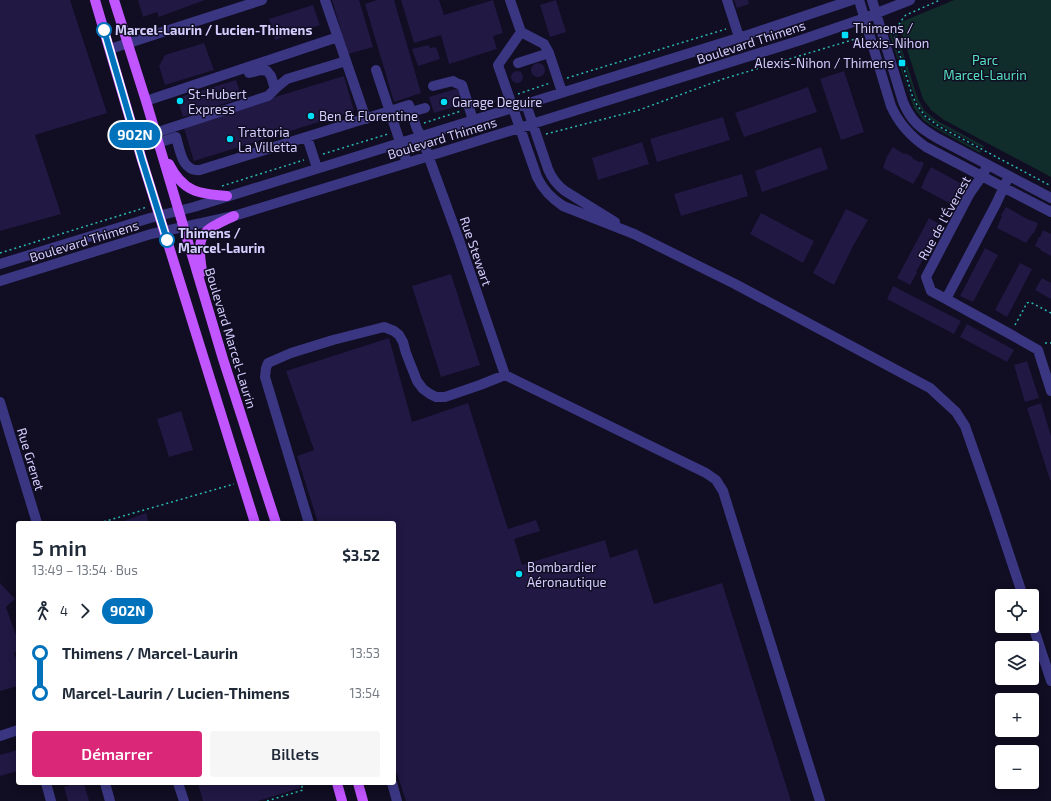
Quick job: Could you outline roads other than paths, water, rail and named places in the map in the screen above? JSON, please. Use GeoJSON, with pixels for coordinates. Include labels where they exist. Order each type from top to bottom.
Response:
{"type":"FeatureCollection","features":[{"type":"Feature","properties":{"kind":"main road"},"geometry":{"type":"LineString","coordinates":[[95,0],[142,160],[254,521]]}},
{"type":"Feature","properties":{"kind":"main road","name":"Boulevard Marcel-Laurin"},"geometry":{"type":"LineString","coordinates":[[114,0],[146,101],[223,359],[275,521]]}},
{"type":"Feature","properties":{"kind":"main road"},"geometry":{"type":"LineString","coordinates":[[157,138],[172,172],[183,184],[199,193],[227,196]]}},
{"type":"Feature","properties":{"kind":"main road"},"geometry":{"type":"LineString","coordinates":[[204,294],[200,250],[202,239],[206,232],[234,216]]}},
{"type":"Feature","properties":{"kind":"main road"},"geometry":{"type":"LineString","coordinates":[[338,785],[342,801]]}},
{"type":"Feature","properties":{"kind":"main road"},"geometry":{"type":"LineString","coordinates":[[359,785],[363,801]]}},
{"type":"Feature","properties":{"kind":"street"},"geometry":{"type":"LineString","coordinates":[[110,49],[262,0]]}},
{"type":"Feature","properties":{"kind":"street"},"geometry":{"type":"LineString","coordinates":[[325,0],[366,119]]}},
{"type":"Feature","properties":{"kind":"street"},"geometry":{"type":"LineString","coordinates":[[510,0],[521,32],[544,44],[549,53],[562,92]]}},
{"type":"Feature","properties":{"kind":"street"},"geometry":{"type":"LineString","coordinates":[[727,0],[739,37]]}},
{"type":"Feature","properties":{"kind":"street","name":"Boulevard Thimens"},"geometry":{"type":"LineString","coordinates":[[0,264],[526,104],[852,0]]}},
{"type":"Feature","properties":{"kind":"street"},"geometry":{"type":"LineString","coordinates":[[859,0],[891,106],[894,114],[905,130],[914,139],[926,147],[1051,212]]}},
{"type":"Feature","properties":{"kind":"street"},"geometry":{"type":"LineString","coordinates":[[872,0],[906,110],[914,121],[924,130],[942,141],[1051,198]]}},
{"type":"Feature","properties":{"kind":"street","name":"Boulevard Thimens"},"geometry":{"type":"LineString","coordinates":[[0,281],[164,231],[234,216],[407,163],[714,67],[876,14],[910,0]]}},
{"type":"Feature","properties":{"kind":"street"},"geometry":{"type":"LineString","coordinates":[[521,32],[498,65],[541,186],[550,196],[570,210],[634,234]]}},
{"type":"Feature","properties":{"kind":"street"},"geometry":{"type":"LineString","coordinates":[[146,101],[338,37]]}},
{"type":"Feature","properties":{"kind":"street"},"geometry":{"type":"LineString","coordinates":[[518,63],[549,53]]}},
{"type":"Feature","properties":{"kind":"street"},"geometry":{"type":"LineString","coordinates":[[157,138],[268,96],[287,79],[346,61]]}},
{"type":"Feature","properties":{"kind":"street"},"geometry":{"type":"LineString","coordinates":[[189,87],[201,88],[261,70],[267,71],[271,76],[275,89]]}},
{"type":"Feature","properties":{"kind":"street"},"geometry":{"type":"LineString","coordinates":[[376,70],[407,163]]}},
{"type":"Feature","properties":{"kind":"street"},"geometry":{"type":"LineString","coordinates":[[433,86],[453,81],[462,85],[473,120]]}},
{"type":"Feature","properties":{"kind":"street"},"geometry":{"type":"LineString","coordinates":[[526,104],[552,179],[565,191],[634,234],[735,284],[930,388],[948,404],[956,412],[965,426],[1021,589]]}},
{"type":"Feature","properties":{"kind":"street"},"geometry":{"type":"LineString","coordinates":[[157,138],[176,137],[185,164],[190,169],[196,171],[409,105],[411,112],[425,108]]}},
{"type":"Feature","properties":{"kind":"street"},"geometry":{"type":"LineString","coordinates":[[894,114],[906,110]]}},
{"type":"Feature","properties":{"kind":"street","name":"Rue Stewart"},"geometry":{"type":"LineString","coordinates":[[411,112],[459,240],[505,375]]}},
{"type":"Feature","properties":{"kind":"street"},"geometry":{"type":"LineString","coordinates":[[307,137],[317,168]]}},
{"type":"Feature","properties":{"kind":"street","name":"Rue de l'Éverest"},"geometry":{"type":"LineString","coordinates":[[988,165],[970,193],[926,277],[931,291],[1038,350],[1051,391]]}},
{"type":"Feature","properties":{"kind":"street"},"geometry":{"type":"LineString","coordinates":[[946,299],[1009,176]]}},
{"type":"Feature","properties":{"kind":"street"},"geometry":{"type":"LineString","coordinates":[[308,521],[265,377],[266,368],[268,363],[291,353],[361,332],[384,327],[394,330],[399,335],[417,381],[423,389],[436,397],[445,397],[505,375],[706,473],[716,480],[723,491],[820,801]]}},
{"type":"Feature","properties":{"kind":"street","name":"Rue Grenet"},"geometry":{"type":"LineString","coordinates":[[1,408],[37,521]]}},
{"type":"Feature","properties":{"kind":"street"},"geometry":{"type":"LineString","coordinates":[[1035,633],[1051,681]]}},
{"type":"Feature","properties":{"kind":"street"},"geometry":{"type":"LineString","coordinates":[[0,736],[16,731]]}},
{"type":"Feature","properties":{"kind":"street"},"geometry":{"type":"LineString","coordinates":[[47,785],[52,801]]}},
{"type":"Feature","properties":{"kind":"street"},"geometry":{"type":"LineString","coordinates":[[106,785],[110,801]]}},
{"type":"Feature","properties":{"kind":"street"},"geometry":{"type":"LineString","coordinates":[[179,785],[184,801]]}},
{"type":"Feature","properties":{"kind":"street"},"geometry":{"type":"LineString","coordinates":[[393,785],[398,801]]}},
{"type":"Feature","properties":{"kind":"place","name":"Marcel-Laurin / Lucien-Thimens"},"geometry":{"type":"Point","coordinates":[104,30]}},
{"type":"Feature","properties":{"kind":"place","name":"Thimens / Alexis-Nihon"},"geometry":{"type":"Point","coordinates":[845,35]}},
{"type":"Feature","properties":{"kind":"place","name":"Alexis-Nihon / Thimens"},"geometry":{"type":"Point","coordinates":[902,63]}},
{"type":"Feature","properties":{"kind":"place","name":"St-Hubert Express"},"geometry":{"type":"Point","coordinates":[180,101]}},
{"type":"Feature","properties":{"kind":"place","name":"Garage Deguire"},"geometry":{"type":"Point","coordinates":[444,102]}},
{"type":"Feature","properties":{"kind":"place","name":"Ben & Florentine"},"geometry":{"type":"Point","coordinates":[311,116]}},
{"type":"Feature","properties":{"kind":"place","name":"Trattoria La Villetta"},"geometry":{"type":"Point","coordinates":[230,139]}},
{"type":"Feature","properties":{"kind":"place","name":"Thimens / Marcel-Laurin"},"geometry":{"type":"Point","coordinates":[167,240]}},
{"type":"Feature","properties":{"kind":"place","name":"Bombardier Aéronautique"},"geometry":{"type":"Point","coordinates":[519,574]}},
{"type":"Feature","properties":{"kind":"park label","name":"Parc Marcel-Laurin"},"geometry":{"type":"Point","coordinates":[985,68]}}]}
